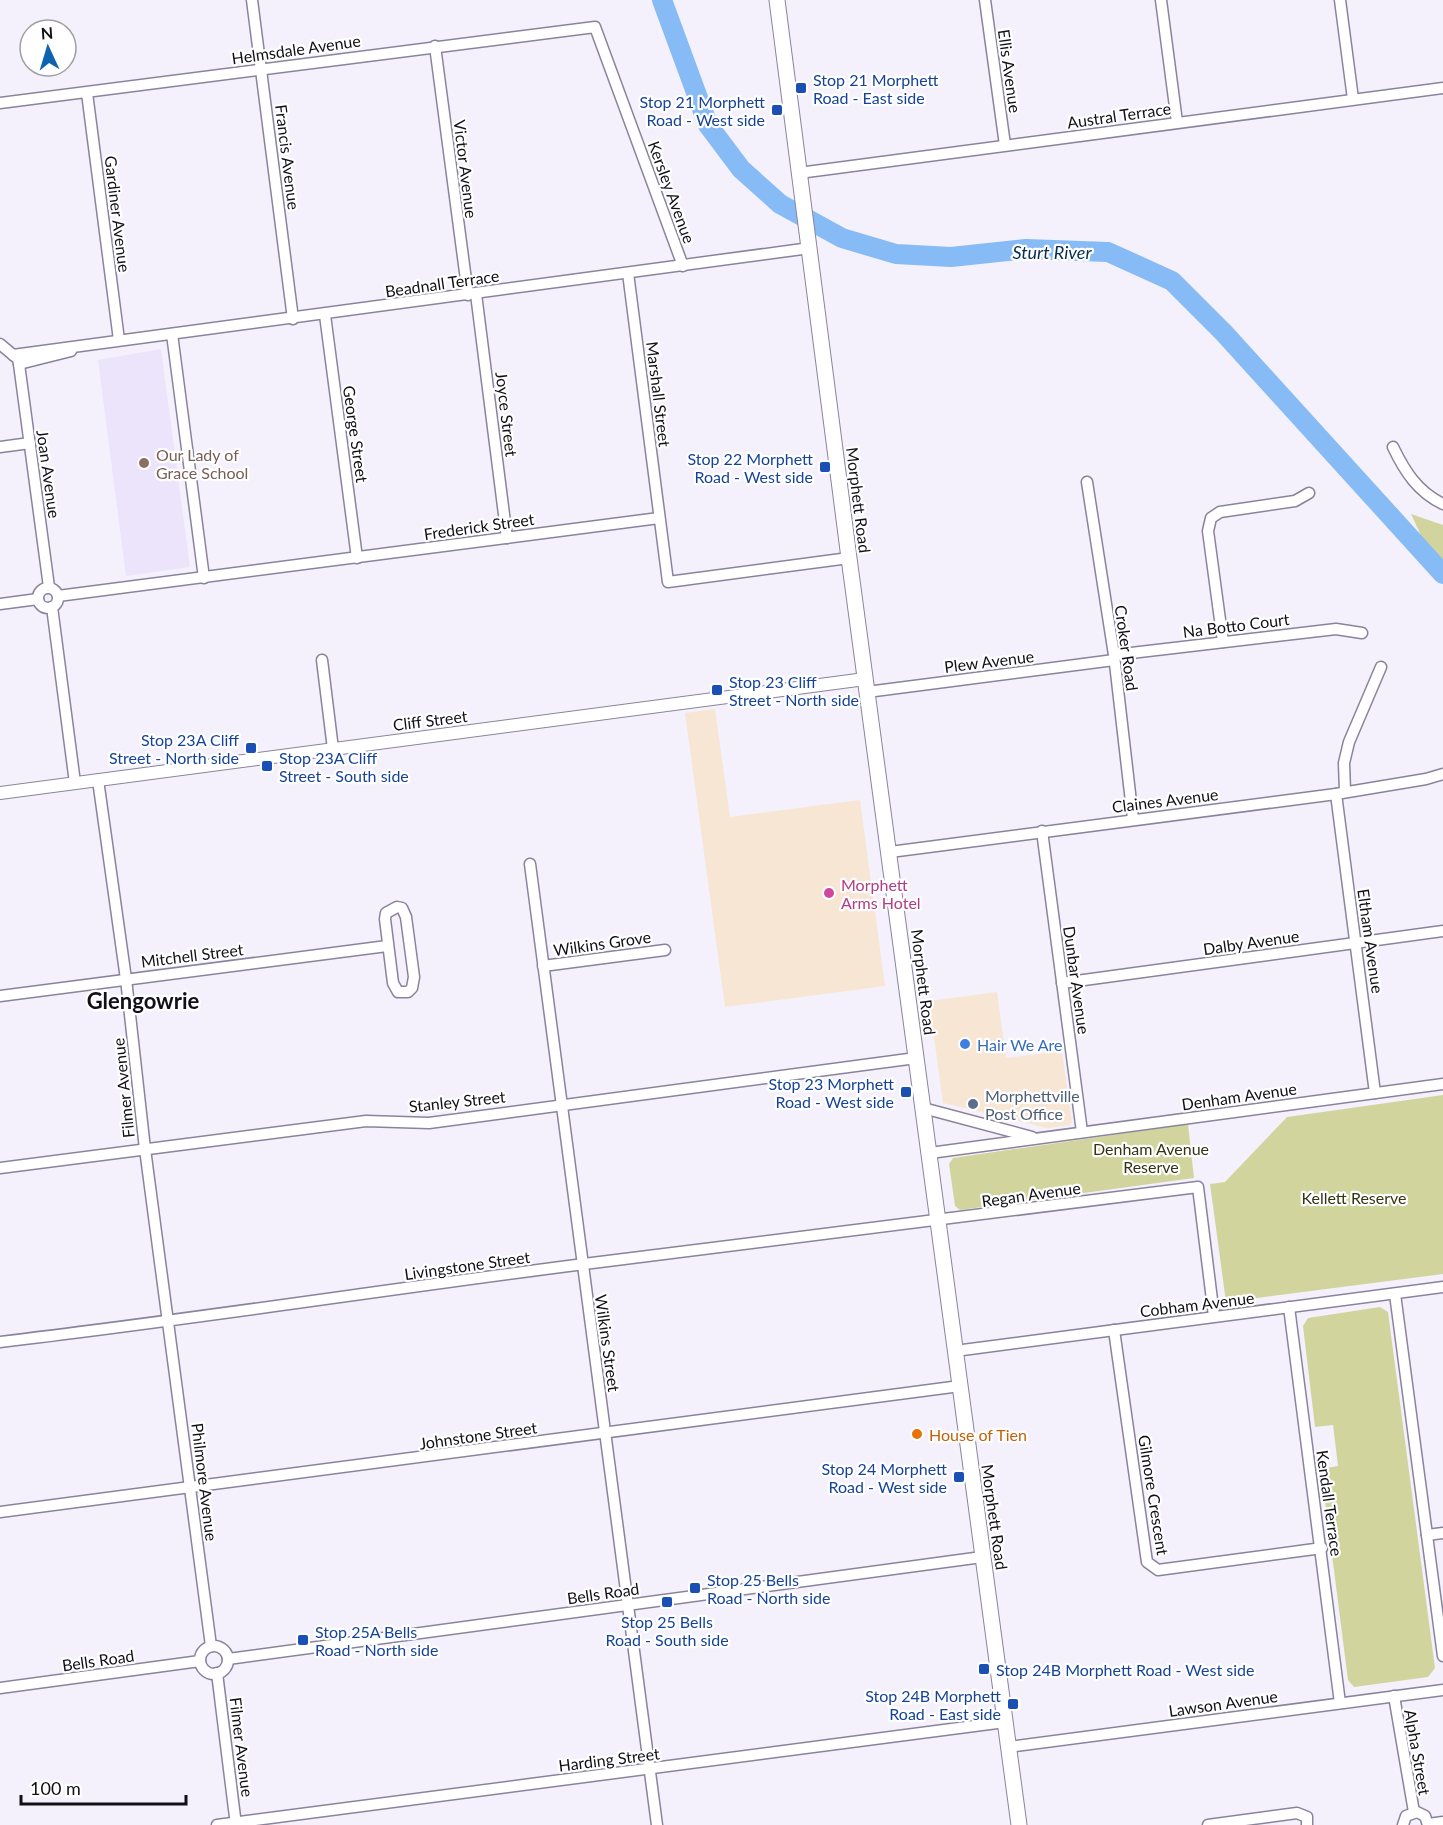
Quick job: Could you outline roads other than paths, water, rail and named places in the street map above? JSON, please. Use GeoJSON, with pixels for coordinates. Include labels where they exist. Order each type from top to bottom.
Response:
{"type":"FeatureCollection","features":[{"type":"Feature","properties":{"kind":"main road","name":"Morphett Road"},"geometry":{"type":"LineString","coordinates":[[777,0],[849,558],[1019,1825]]}},
{"type":"Feature","properties":{"kind":"street","name":"Francis Avenue"},"geometry":{"type":"LineString","coordinates":[[252,0],[294,319]]}},
{"type":"Feature","properties":{"kind":"street","name":"Ellis Avenue"},"geometry":{"type":"LineString","coordinates":[[985,0],[1005,145]]}},
{"type":"Feature","properties":{"kind":"street"},"geometry":{"type":"LineString","coordinates":[[1161,0],[1177,123]]}},
{"type":"Feature","properties":{"kind":"street"},"geometry":{"type":"LineString","coordinates":[[1340,0],[1353,99]]}},
{"type":"Feature","properties":{"kind":"street","name":"Helmsdale Avenue"},"geometry":{"type":"LineString","coordinates":[[0,103],[596,27]]}},
{"type":"Feature","properties":{"kind":"street","name":"Kersley Avenue"},"geometry":{"type":"LineString","coordinates":[[596,27],[683,266]]}},
{"type":"Feature","properties":{"kind":"street","name":"Victor Avenue"},"geometry":{"type":"LineString","coordinates":[[435,46],[472,294]]}},
{"type":"Feature","properties":{"kind":"street","name":"Austral Terrace"},"geometry":{"type":"LineString","coordinates":[[799,173],[1443,88]]}},
{"type":"Feature","properties":{"kind":"street","name":"Gardiner Avenue"},"geometry":{"type":"LineString","coordinates":[[87,93],[119,340]]}},
{"type":"Feature","properties":{"kind":"street","name":"Beadnall Terrace"},"geometry":{"type":"LineString","coordinates":[[16,359],[119,340],[325,315],[683,266],[809,242]]}},
{"type":"Feature","properties":{"kind":"street","name":"Marshall Street"},"geometry":{"type":"LineString","coordinates":[[628,273],[659,518]]}},
{"type":"Feature","properties":{"kind":"street","name":"Joyce Street"},"geometry":{"type":"LineString","coordinates":[[472,294],[507,538]]}},
{"type":"Feature","properties":{"kind":"street","name":"George Street"},"geometry":{"type":"LineString","coordinates":[[325,315],[357,558]]}},
{"type":"Feature","properties":{"kind":"street"},"geometry":{"type":"LineString","coordinates":[[172,334],[204,578]]}},
{"type":"Feature","properties":{"kind":"street"},"geometry":{"type":"LineString","coordinates":[[0,344],[16,359]]}},
{"type":"Feature","properties":{"kind":"street","name":"Joan Avenue"},"geometry":{"type":"LineString","coordinates":[[16,359],[30,443],[49,587]]}},
{"type":"Feature","properties":{"kind":"street"},"geometry":{"type":"LineString","coordinates":[[0,447],[30,443]]}},
{"type":"Feature","properties":{"kind":"street"},"geometry":{"type":"LineString","coordinates":[[1393,447],[1404,470],[1425,495],[1443,504]]}},
{"type":"Feature","properties":{"kind":"street","name":"Croker Road"},"geometry":{"type":"LineString","coordinates":[[1088,482],[1114,658],[1133,819]]}},
{"type":"Feature","properties":{"kind":"street"},"geometry":{"type":"LineString","coordinates":[[1223,642],[1208,531],[1211,518],[1220,512],[1295,501],[1309,493]]}},
{"type":"Feature","properties":{"kind":"street"},"geometry":{"type":"LineString","coordinates":[[659,518],[668,582],[849,558]]}},
{"type":"Feature","properties":{"kind":"street","name":"Frederick Street"},"geometry":{"type":"LineString","coordinates":[[58,596],[659,518]]}},
{"type":"Feature","properties":{"kind":"street"},"geometry":{"type":"LineString","coordinates":[[49,587],[58,596],[57,603],[52,607],[45,607],[38,599],[40,592],[49,587]]}},
{"type":"Feature","properties":{"kind":"street"},"geometry":{"type":"LineString","coordinates":[[0,604],[38,599]]}},
{"type":"Feature","properties":{"kind":"street"},"geometry":{"type":"LineString","coordinates":[[52,607],[75,783]]}},
{"type":"Feature","properties":{"kind":"street","name":"Na Botto Court"},"geometry":{"type":"LineString","coordinates":[[1114,658],[1336,629],[1362,633]]}},
{"type":"Feature","properties":{"kind":"street","name":"Plew Avenue"},"geometry":{"type":"LineString","coordinates":[[866,686],[1114,658]]}},
{"type":"Feature","properties":{"kind":"street"},"geometry":{"type":"LineString","coordinates":[[322,660],[333,749]]}},
{"type":"Feature","properties":{"kind":"street","name":"Eltham Avenue"},"geometry":{"type":"LineString","coordinates":[[1375,1093],[1356,943],[1341,793],[1349,742],[1381,667]]}},
{"type":"Feature","properties":{"kind":"street","name":"Cliff Street"},"geometry":{"type":"LineString","coordinates":[[0,793],[333,749],[866,686]]}},
{"type":"Feature","properties":{"kind":"street","name":"Claines Avenue"},"geometry":{"type":"LineString","coordinates":[[890,852],[1341,793],[1426,779],[1443,774]]}},
{"type":"Feature","properties":{"kind":"street","name":"Filmer Avenue"},"geometry":{"type":"LineString","coordinates":[[98,780],[126,979],[145,1149],[168,1322]]}},
{"type":"Feature","properties":{"kind":"street","name":"Dunbar Avenue"},"geometry":{"type":"LineString","coordinates":[[1042,831],[1082,1132]]}},
{"type":"Feature","properties":{"kind":"street","name":"Wilkins Street"},"geometry":{"type":"LineString","coordinates":[[530,864],[657,1825]]}},
{"type":"Feature","properties":{"kind":"street"},"geometry":{"type":"LineString","coordinates":[[390,908],[402,908],[406,917],[414,977],[412,988],[408,992],[398,992],[395,988],[387,946],[386,913],[390,908]]}},
{"type":"Feature","properties":{"kind":"street","name":"Dalby Avenue"},"geometry":{"type":"LineString","coordinates":[[1062,983],[1443,932]]}},
{"type":"Feature","properties":{"kind":"street","name":"Mitchell Street"},"geometry":{"type":"LineString","coordinates":[[0,996],[387,946]]}},
{"type":"Feature","properties":{"kind":"street","name":"Wilkins Grove"},"geometry":{"type":"LineString","coordinates":[[543,966],[665,950]]}},
{"type":"Feature","properties":{"kind":"street","name":"Stanley Street"},"geometry":{"type":"LineString","coordinates":[[0,1168],[366,1120],[429,1123],[916,1058]]}},
{"type":"Feature","properties":{"kind":"street","name":"Denham Avenue"},"geometry":{"type":"LineString","coordinates":[[930,1153],[1443,1084]]}},
{"type":"Feature","properties":{"kind":"street","name":"Denham Avenue"},"geometry":{"type":"LineString","coordinates":[[923,1108],[1038,1138]]}},
{"type":"Feature","properties":{"kind":"street","name":"Regan Avenue"},"geometry":{"type":"LineString","coordinates":[[939,1221],[1198,1187],[1214,1316]]}},
{"type":"Feature","properties":{"kind":"street","name":"Livingstone Street"},"geometry":{"type":"LineString","coordinates":[[0,1342],[168,1322],[582,1264],[939,1221]]}},
{"type":"Feature","properties":{"kind":"street","name":"Cobham Avenue"},"geometry":{"type":"LineString","coordinates":[[955,1351],[1443,1287]]}},
{"type":"Feature","properties":{"kind":"street"},"geometry":{"type":"LineString","coordinates":[[1395,1294],[1443,1656]]}},
{"type":"Feature","properties":{"kind":"street","name":"Kendall Terrace"},"geometry":{"type":"LineString","coordinates":[[1289,1307],[1322,1548],[1340,1703]]}},
{"type":"Feature","properties":{"kind":"street","name":"Philmore Avenue"},"geometry":{"type":"LineString","coordinates":[[168,1322],[211,1646]]}},
{"type":"Feature","properties":{"kind":"street","name":"Gilmore Crescent"},"geometry":{"type":"LineString","coordinates":[[1114,1330],[1147,1562],[1158,1570],[1322,1548]]}},
{"type":"Feature","properties":{"kind":"street","name":"Johnstone Street"},"geometry":{"type":"LineString","coordinates":[[0,1512],[960,1386]]}},
{"type":"Feature","properties":{"kind":"street"},"geometry":{"type":"LineString","coordinates":[[1427,1535],[1443,1533]]}},
{"type":"Feature","properties":{"kind":"street","name":"Bells Road"},"geometry":{"type":"LineString","coordinates":[[228,1659],[982,1557]]}},
{"type":"Feature","properties":{"kind":"street"},"geometry":{"type":"LineString","coordinates":[[211,1646],[224,1650],[228,1659],[224,1670],[217,1673],[204,1669],[200,1661],[204,1650],[211,1646]]}},
{"type":"Feature","properties":{"kind":"street","name":"Bells Road"},"geometry":{"type":"LineString","coordinates":[[0,1688],[200,1661]]}},
{"type":"Feature","properties":{"kind":"street","name":"Filmer Avenue"},"geometry":{"type":"LineString","coordinates":[[217,1673],[236,1824]]}},
{"type":"Feature","properties":{"kind":"street","name":"Lawson Avenue"},"geometry":{"type":"LineString","coordinates":[[1008,1747],[1443,1690]]}},
{"type":"Feature","properties":{"kind":"street","name":"Alpha Street"},"geometry":{"type":"LineString","coordinates":[[1394,1696],[1414,1812]]}},
{"type":"Feature","properties":{"kind":"street","name":"Harding Street"},"geometry":{"type":"LineString","coordinates":[[217,1825],[1005,1722]]}},
{"type":"Feature","properties":{"kind":"street"},"geometry":{"type":"LineString","coordinates":[[1403,1825],[1406,1816],[1414,1812],[1425,1816],[1428,1825],[1443,1822]]}},
{"type":"Feature","properties":{"kind":"street"},"geometry":{"type":"LineString","coordinates":[[1208,1825],[1297,1813],[1307,1817],[1307,1825]]}},
{"type":"Feature","properties":{"kind":"waterway","name":"Sturt River"},"geometry":{"type":"LineString","coordinates":[[662,0],[708,125],[741,169],[780,204],[842,238],[896,254],[951,257],[1026,249],[1108,252],[1172,281],[1224,333],[1443,574]]}},
{"type":"Feature","properties":{"kind":"place","name":"Stop 21 Morphett Road - East side"},"geometry":{"type":"Point","coordinates":[801,88]}},
{"type":"Feature","properties":{"kind":"place","name":"Stop 21 Morphett Road - West side"},"geometry":{"type":"Point","coordinates":[777,110]}},
{"type":"Feature","properties":{"kind":"place","name":"Our Lady of Grace School"},"geometry":{"type":"Point","coordinates":[144,463]}},
{"type":"Feature","properties":{"kind":"place","name":"Stop 22 Morphett Road - West side"},"geometry":{"type":"Point","coordinates":[825,467]}},
{"type":"Feature","properties":{"kind":"place","name":"Stop 23 Cliff Street - North side"},"geometry":{"type":"Point","coordinates":[717,690]}},
{"type":"Feature","properties":{"kind":"place","name":"Stop 23A Cliff Street - North side"},"geometry":{"type":"Point","coordinates":[251,748]}},
{"type":"Feature","properties":{"kind":"place","name":"Stop 23A Cliff Street - South side"},"geometry":{"type":"Point","coordinates":[267,766]}},
{"type":"Feature","properties":{"kind":"place","name":"Morphett Arms Hotel"},"geometry":{"type":"Point","coordinates":[829,893]}},
{"type":"Feature","properties":{"kind":"place","name":"Hair We Are"},"geometry":{"type":"Point","coordinates":[965,1044]}},
{"type":"Feature","properties":{"kind":"place","name":"Stop 23 Morphett Road - West side"},"geometry":{"type":"Point","coordinates":[906,1092]}},
{"type":"Feature","properties":{"kind":"place","name":"Morphettville Post Office"},"geometry":{"type":"Point","coordinates":[973,1104]}},
{"type":"Feature","properties":{"kind":"place","name":"House of Tien"},"geometry":{"type":"Point","coordinates":[917,1434]}},
{"type":"Feature","properties":{"kind":"place","name":"Stop 24 Morphett Road - West side"},"geometry":{"type":"Point","coordinates":[959,1477]}},
{"type":"Feature","properties":{"kind":"place","name":"Stop 25 Bells Road - North side"},"geometry":{"type":"Point","coordinates":[695,1588]}},
{"type":"Feature","properties":{"kind":"place","name":"Stop 25 Bells Road - South side"},"geometry":{"type":"Point","coordinates":[667,1602]}},
{"type":"Feature","properties":{"kind":"place","name":"Stop 25A Bells Road - North side"},"geometry":{"type":"Point","coordinates":[303,1640]}},
{"type":"Feature","properties":{"kind":"place","name":"Stop 24B Morphett Road - West side"},"geometry":{"type":"Point","coordinates":[984,1669]}},
{"type":"Feature","properties":{"kind":"place","name":"Stop 24B Morphett Road - East side"},"geometry":{"type":"Point","coordinates":[1013,1704]}},
{"type":"Feature","properties":{"kind":"district","name":"Glengowrie"},"geometry":{"type":"Point","coordinates":[143,1000]}},
{"type":"Feature","properties":{"kind":"park label","name":"Denham Avenue Reserve"},"geometry":{"type":"Point","coordinates":[1151,1157]}},
{"type":"Feature","properties":{"kind":"park label","name":"Kellett Reserve"},"geometry":{"type":"Point","coordinates":[1354,1197]}}]}
